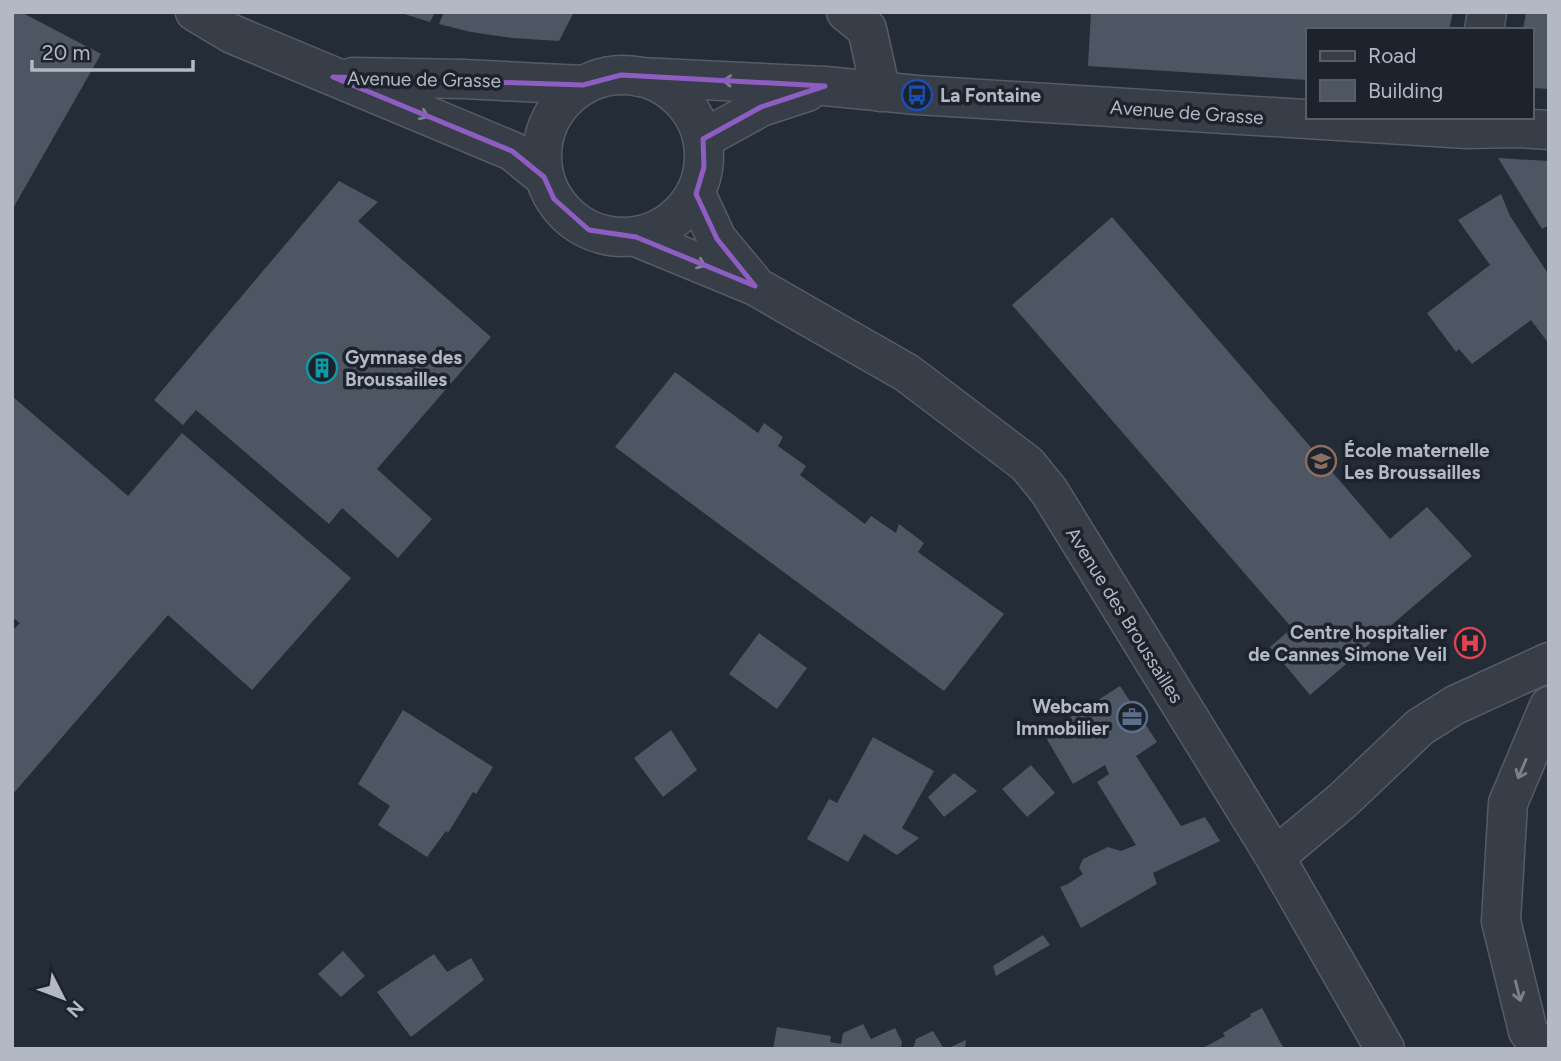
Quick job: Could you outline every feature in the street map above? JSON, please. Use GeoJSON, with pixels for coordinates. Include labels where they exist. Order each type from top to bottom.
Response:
{"type":"FeatureCollection","features":[{"type":"Feature","properties":{"kind":"street","name":"Avenue de Grasse"},"geometry":{"type":"LineString","coordinates":[[195,12],[232,34],[333,77],[463,79],[583,85]]}},
{"type":"Feature","properties":{"kind":"street"},"geometry":{"type":"LineString","coordinates":[[846,12],[867,29],[881,92]]}},
{"type":"Feature","properties":{"kind":"street"},"geometry":{"type":"LineString","coordinates":[[621,75],[639,77],[662,84],[681,98],[695,117],[703,139],[704,167],[696,194],[681,214],[660,229],[636,237],[612,237],[589,230],[569,217],[554,199],[544,177],[542,150],[548,124],[563,102],[583,85],[601,78],[621,75]]}},
{"type":"Feature","properties":{"kind":"street"},"geometry":{"type":"LineString","coordinates":[[333,77],[512,152],[544,177]]}},
{"type":"Feature","properties":{"kind":"street","name":"Avenue de Grasse"},"geometry":{"type":"LineString","coordinates":[[639,77],[1306,114]]}},
{"type":"Feature","properties":{"kind":"street","name":"Avenue de Grasse"},"geometry":{"type":"LineString","coordinates":[[703,139],[761,107],[825,86]]}},
{"type":"Feature","properties":{"kind":"street","name":"Avenue de Grasse"},"geometry":{"type":"LineString","coordinates":[[1392,119],[1549,130]]}},
{"type":"Feature","properties":{"kind":"street","name":"Avenue des Broussailles"},"geometry":{"type":"LineString","coordinates":[[696,194],[717,239],[755,286]]}},
{"type":"Feature","properties":{"kind":"street","name":"Avenue des Broussailles"},"geometry":{"type":"LineString","coordinates":[[636,237],[755,286],[907,373],[1027,464],[1049,491],[1275,857],[1385,1049]]}},
{"type":"Feature","properties":{"kind":"street"},"geometry":{"type":"LineString","coordinates":[[1275,857],[1342,801],[1420,727],[1455,705],[1549,662]]}},
{"type":"Feature","properties":{"kind":"street"},"geometry":{"type":"LineString","coordinates":[[1541,1049],[1528,1031],[1501,921],[1508,803],[1549,706]]}},
{"type":"Feature","properties":{"kind":"highlighted area"},"geometry":{"type":"Polygon","coordinates":[[[621,75],[825,86],[761,107],[703,139],[704,167],[696,194],[717,239],[755,286],[636,237],[589,230],[554,199],[544,177],[512,151],[333,77],[583,85],[621,75]]]}},
{"type":"Feature","properties":{"kind":"building"},"geometry":{"type":"Polygon","coordinates":[[[12,12],[21,12],[101,54],[12,210],[12,12]]]}},
{"type":"Feature","properties":{"kind":"building"},"geometry":{"type":"Polygon","coordinates":[[[398,12],[435,12],[430,22],[398,12]]]}},
{"type":"Feature","properties":{"kind":"building"},"geometry":{"type":"Polygon","coordinates":[[[444,12],[574,12],[559,41],[512,38],[439,24],[444,12]]]}},
{"type":"Feature","properties":{"kind":"building"},"geometry":{"type":"Polygon","coordinates":[[[1091,12],[1453,12],[1449,28],[1306,28],[1306,80],[1088,66],[1091,12]]]}},
{"type":"Feature","properties":{"kind":"building"},"geometry":{"type":"Polygon","coordinates":[[[1526,12],[1549,13],[1549,89],[1533,88],[1533,28],[1523,28],[1526,12]]]}},
{"type":"Feature","properties":{"kind":"building"},"geometry":{"type":"Polygon","coordinates":[[[1498,158],[1549,161],[1549,225],[1542,229],[1498,158]]]}},
{"type":"Feature","properties":{"kind":"building","name":"Gymnase des Broussailles"},"geometry":{"type":"Polygon","coordinates":[[[339,181],[378,202],[358,221],[491,337],[377,469],[432,519],[398,558],[342,508],[329,524],[196,410],[183,425],[154,400],[339,181]]]}},
{"type":"Feature","properties":{"kind":"building"},"geometry":{"type":"Polygon","coordinates":[[[1501,194],[1510,216],[1549,275],[1549,344],[1531,320],[1472,364],[1459,349],[1456,352],[1427,313],[1490,265],[1458,220],[1501,194]]]}},
{"type":"Feature","properties":{"kind":"building"},"geometry":{"type":"Polygon","coordinates":[[[1112,217],[1390,539],[1427,507],[1472,556],[1310,695],[1270,647],[1292,628],[1012,305],[1112,217]]]}},
{"type":"Feature","properties":{"kind":"building"},"geometry":{"type":"Polygon","coordinates":[[[675,372],[758,433],[764,423],[783,437],[778,446],[806,466],[800,475],[865,524],[871,516],[896,533],[899,524],[924,543],[918,552],[1004,614],[944,691],[615,447],[675,372]]]}},
{"type":"Feature","properties":{"kind":"building"},"geometry":{"type":"Polygon","coordinates":[[[12,396],[128,496],[182,433],[351,578],[252,690],[168,615],[12,795],[12,631],[20,623],[12,617],[12,396]]]}},
{"type":"Feature","properties":{"kind":"building"},"geometry":{"type":"Polygon","coordinates":[[[759,633],[807,668],[777,709],[729,674],[759,633]]]}},
{"type":"Feature","properties":{"kind":"building"},"geometry":{"type":"Polygon","coordinates":[[[1120,686],[1157,742],[1136,756],[1181,826],[1205,817],[1220,841],[1153,873],[1157,884],[1081,928],[1060,887],[1083,874],[1079,868],[1083,859],[1108,847],[1121,851],[1136,845],[1097,782],[1109,774],[1105,765],[1073,784],[1044,734],[1120,686]]]}},
{"type":"Feature","properties":{"kind":"building"},"geometry":{"type":"Polygon","coordinates":[[[403,710],[493,767],[476,794],[473,792],[448,833],[446,831],[427,857],[378,825],[390,806],[358,784],[403,710]]]}},
{"type":"Feature","properties":{"kind":"building"},"geometry":{"type":"Polygon","coordinates":[[[671,730],[697,770],[663,797],[634,758],[671,730]]]}},
{"type":"Feature","properties":{"kind":"building"},"geometry":{"type":"Polygon","coordinates":[[[873,737],[934,771],[902,828],[919,838],[897,855],[864,834],[848,862],[807,839],[829,799],[837,803],[873,737]]]}},
{"type":"Feature","properties":{"kind":"building"},"geometry":{"type":"Polygon","coordinates":[[[1031,765],[1055,793],[1027,817],[1002,789],[1031,765]]]}},
{"type":"Feature","properties":{"kind":"building"},"geometry":{"type":"Polygon","coordinates":[[[954,773],[977,791],[944,817],[928,797],[954,773]]]}},
{"type":"Feature","properties":{"kind":"building"},"geometry":{"type":"Polygon","coordinates":[[[1043,935],[1050,945],[996,976],[993,966],[1043,935]]]}},
{"type":"Feature","properties":{"kind":"building"},"geometry":{"type":"Polygon","coordinates":[[[343,951],[365,976],[341,997],[318,974],[343,951]]]}},
{"type":"Feature","properties":{"kind":"building"},"geometry":{"type":"Polygon","coordinates":[[[434,954],[447,972],[471,958],[484,980],[411,1037],[377,992],[434,954]]]}},
{"type":"Feature","properties":{"kind":"building"},"geometry":{"type":"Polygon","coordinates":[[[1262,1008],[1284,1049],[1201,1049],[1225,1036],[1223,1033],[1262,1008]]]}},
{"type":"Feature","properties":{"kind":"building"},"geometry":{"type":"Polygon","coordinates":[[[863,1024],[871,1039],[895,1028],[902,1042],[901,1049],[773,1049],[777,1027],[831,1036],[830,1042],[841,1044],[843,1033],[863,1024]]]}},
{"type":"Feature","properties":{"kind":"building"},"geometry":{"type":"Polygon","coordinates":[[[933,1031],[944,1049],[913,1049],[916,1039],[933,1031]]]}},
{"type":"Feature","properties":{"kind":"building"},"geometry":{"type":"Polygon","coordinates":[[[966,1040],[965,1049],[946,1049],[966,1040]]]}},
{"type":"Feature","properties":{"kind":"place","name":"La Fontaine"},"geometry":{"type":"Point","coordinates":[917,95]}},
{"type":"Feature","properties":{"kind":"place","name":"Gymnase des Broussailles"},"geometry":{"type":"Point","coordinates":[322,368]}},
{"type":"Feature","properties":{"kind":"place","name":"École maternelle Les Broussailles"},"geometry":{"type":"Point","coordinates":[1321,461]}},
{"type":"Feature","properties":{"kind":"place","name":"Centre hospitalier de Cannes Simone Veil"},"geometry":{"type":"Point","coordinates":[1470,643]}},
{"type":"Feature","properties":{"kind":"place","name":"Webcam Immobilier"},"geometry":{"type":"Point","coordinates":[1132,717]}}]}
